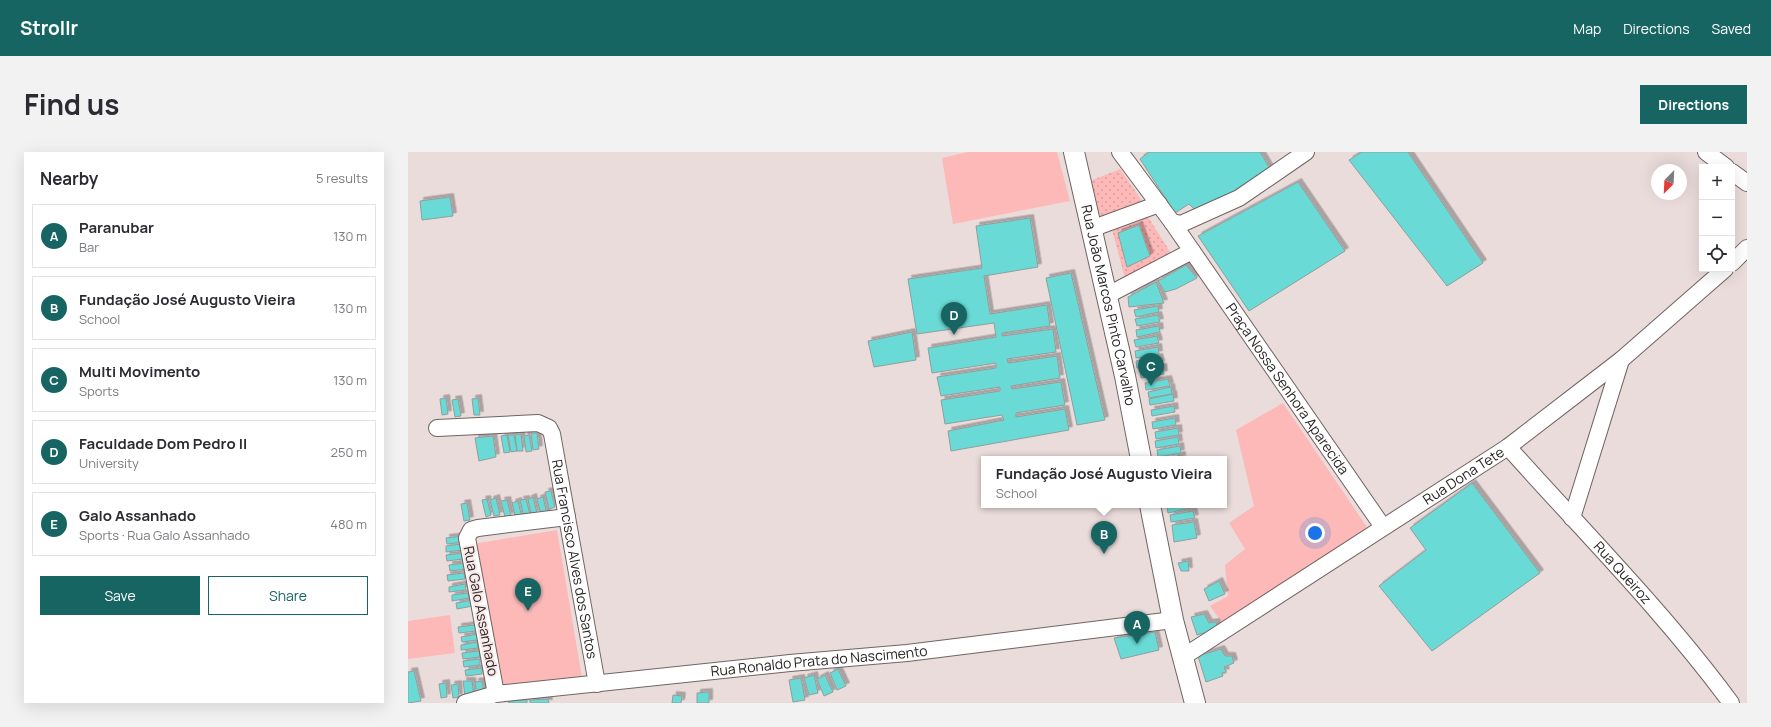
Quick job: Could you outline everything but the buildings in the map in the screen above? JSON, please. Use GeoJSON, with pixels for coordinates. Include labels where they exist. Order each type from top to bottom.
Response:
{"type":"FeatureCollection","features":[{"type":"Feature","properties":{"kind":"main road","name":"Rua João Marcos Pinto Carvalho"},"geometry":{"type":"LineString","coordinates":[[1074,152],[1125,376],[1140,456]]}},
{"type":"Feature","properties":{"kind":"main road"},"geometry":{"type":"LineString","coordinates":[[1151,508],[1182,656],[1195,703]]}},
{"type":"Feature","properties":{"kind":"street"},"geometry":{"type":"LineString","coordinates":[[1172,222],[1181,224],[1239,198],[1306,152]]}},
{"type":"Feature","properties":{"kind":"street"},"geometry":{"type":"LineString","coordinates":[[1706,152],[1722,164]]}},
{"type":"Feature","properties":{"kind":"street","name":"Praça Nossa Senhora Aparecida"},"geometry":{"type":"LineString","coordinates":[[1127,154],[1159,204],[1383,526]]}},
{"type":"Feature","properties":{"kind":"street"},"geometry":{"type":"LineString","coordinates":[[1735,174],[1747,183]]}},
{"type":"Feature","properties":{"kind":"street"},"geometry":{"type":"LineString","coordinates":[[1091,229],[1159,204]]}},
{"type":"Feature","properties":{"kind":"street"},"geometry":{"type":"LineString","coordinates":[[1735,260],[1747,248]]}},
{"type":"Feature","properties":{"kind":"street"},"geometry":{"type":"LineString","coordinates":[[1106,296],[1192,251]]}},
{"type":"Feature","properties":{"kind":"street","name":"Rua Dona Tete"},"geometry":{"type":"LineString","coordinates":[[1182,656],[1508,447],[1621,360],[1722,272]]}},
{"type":"Feature","properties":{"kind":"street"},"geometry":{"type":"LineString","coordinates":[[1572,518],[1621,360]]}},
{"type":"Feature","properties":{"kind":"street","name":"Rua Francisco Alves dos Santos"},"geometry":{"type":"LineString","coordinates":[[437,428],[538,423],[549,428],[552,434],[597,684]]}},
{"type":"Feature","properties":{"kind":"street","name":"Rua Queiroz"},"geometry":{"type":"LineString","coordinates":[[1508,447],[1705,667],[1731,703]]}},
{"type":"Feature","properties":{"kind":"street","name":"Rua Galo Assanhado"},"geometry":{"type":"LineString","coordinates":[[496,694],[467,538],[471,530],[478,528],[567,517]]}},
{"type":"Feature","properties":{"kind":"street","name":"Rua Ronaldo Prata do Nascimento"},"geometry":{"type":"LineString","coordinates":[[465,703],[496,694],[790,663],[907,653],[1174,620]]}},
{"type":"Feature","properties":{"kind":"shaded area"},"geometry":{"type":"Polygon","coordinates":[[[968,152],[1057,152],[1070,201],[953,224],[942,158],[968,152]]]}},
{"type":"Feature","properties":{"kind":"shaded area"},"geometry":{"type":"Polygon","coordinates":[[[1120,169],[1142,201],[1100,216],[1090,181],[1120,169]]]}},
{"type":"Feature","properties":{"kind":"shaded area"},"geometry":{"type":"Polygon","coordinates":[[[1147,215],[1172,255],[1125,278],[1111,226],[1147,215]]]}},
{"type":"Feature","properties":{"kind":"shaded area"},"geometry":{"type":"Polygon","coordinates":[[[1283,403],[1369,530],[1223,624],[1210,606],[1228,596],[1225,565],[1245,549],[1229,523],[1254,506],[1236,430],[1283,403]]]}},
{"type":"Feature","properties":{"kind":"shaded area"},"geometry":{"type":"Polygon","coordinates":[[[557,530],[582,678],[498,692],[473,544],[557,530]]]}},
{"type":"Feature","properties":{"kind":"shaded area"},"geometry":{"type":"Polygon","coordinates":[[[450,615],[455,653],[408,659],[408,621],[450,615]]]}},
{"type":"Feature","properties":{"kind":"place","name":"Faculdade Dom Pedro II"},"geometry":{"type":"Point","coordinates":[954,335]}},
{"type":"Feature","properties":{"kind":"place","name":"Multi Movimento"},"geometry":{"type":"Point","coordinates":[1151,386]}},
{"type":"Feature","properties":{"kind":"place","name":"Fundação José Augusto Vieira"},"geometry":{"type":"Point","coordinates":[1104,554]}},
{"type":"Feature","properties":{"kind":"place","name":"Galo Assanhado"},"geometry":{"type":"Point","coordinates":[528,611]}},
{"type":"Feature","properties":{"kind":"place","name":"Paranubar"},"geometry":{"type":"Point","coordinates":[1137,644]}}]}
